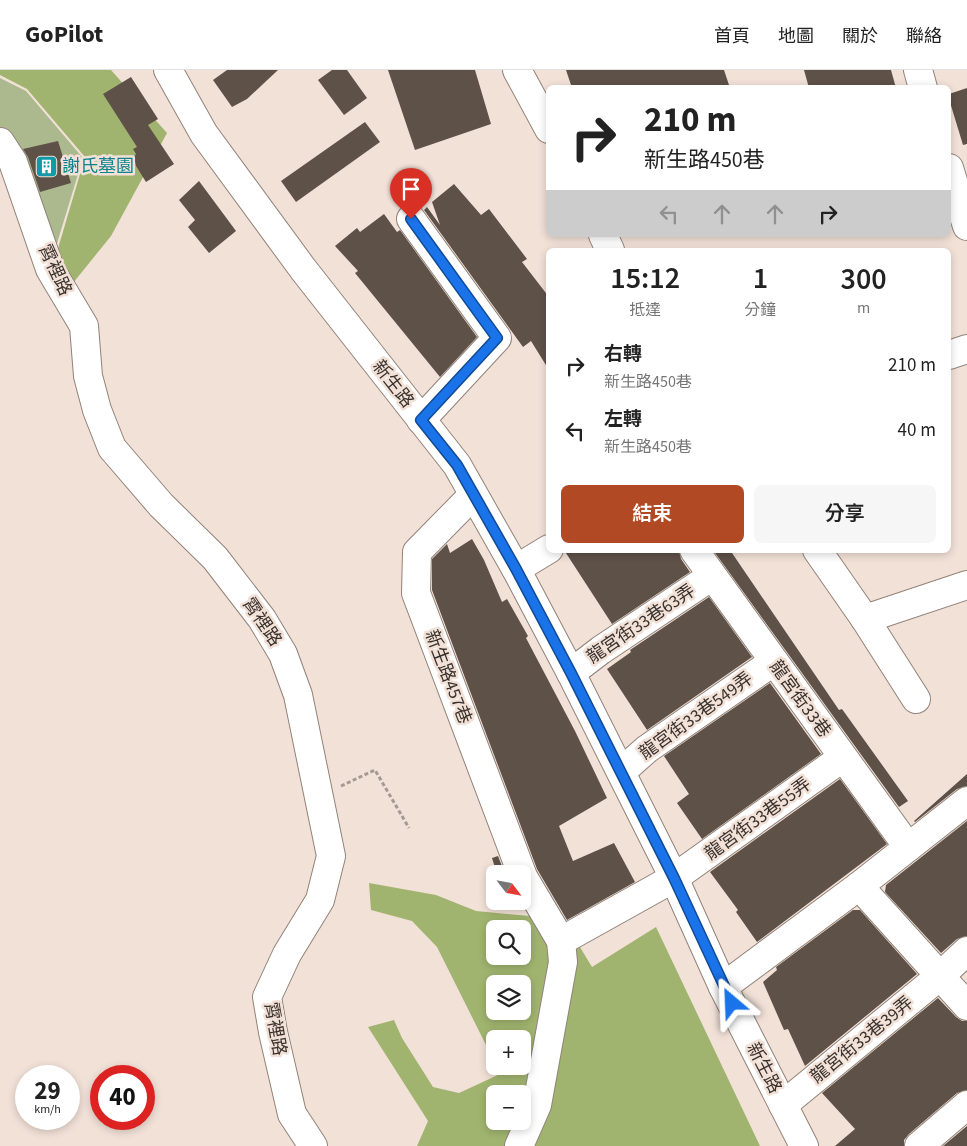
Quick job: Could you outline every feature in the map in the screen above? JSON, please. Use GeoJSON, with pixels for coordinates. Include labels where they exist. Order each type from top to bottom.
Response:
{"type":"FeatureCollection","features":[{"type":"Feature","properties":{"kind":"street","name":"新生路"},"geometry":{"type":"LineString","coordinates":[[168,70],[204,134],[303,269],[457,465],[516,569],[571,673],[674,878],[723,986],[804,1146]]}},
{"type":"Feature","properties":{"kind":"street"},"geometry":{"type":"LineString","coordinates":[[516,70],[546,124]]}},
{"type":"Feature","properties":{"kind":"street"},"geometry":{"type":"LineString","coordinates":[[918,70],[922,85]]}},
{"type":"Feature","properties":{"kind":"street","name":"霄裡路"},"geometry":{"type":"LineString","coordinates":[[0,142],[13,162],[50,269],[84,326],[88,376],[97,410],[112,448],[161,505],[215,558],[262,619],[283,654],[298,695],[331,856],[320,900],[287,954],[267,997],[292,1114],[313,1146]]}},
{"type":"Feature","properties":{"kind":"street"},"geometry":{"type":"LineString","coordinates":[[951,174],[967,226]]}},
{"type":"Feature","properties":{"kind":"street"},"geometry":{"type":"LineString","coordinates":[[411,219],[497,338],[421,420]]}},
{"type":"Feature","properties":{"kind":"street"},"geometry":{"type":"LineString","coordinates":[[951,354],[967,349]]}},
{"type":"Feature","properties":{"kind":"street","name":"新生路457巷"},"geometry":{"type":"LineString","coordinates":[[473,495],[417,552],[416,593],[519,865]]}},
{"type":"Feature","properties":{"kind":"street"},"geometry":{"type":"LineString","coordinates":[[516,569],[546,551]]}},
{"type":"Feature","properties":{"kind":"street","name":"龍宮街33巷"},"geometry":{"type":"LineString","coordinates":[[696,553],[908,847]]}},
{"type":"Feature","properties":{"kind":"street"},"geometry":{"type":"LineString","coordinates":[[819,553],[865,619],[916,699]]}},
{"type":"Feature","properties":{"kind":"street","name":"龍宮街33巷63弄"},"geometry":{"type":"LineString","coordinates":[[571,673],[601,650],[712,576]]}},
{"type":"Feature","properties":{"kind":"street"},"geometry":{"type":"LineString","coordinates":[[865,619],[967,585]]}},
{"type":"Feature","properties":{"kind":"street","name":"龍宮街33巷549弄"},"geometry":{"type":"LineString","coordinates":[[621,772],[647,750],[773,662]]}},
{"type":"Feature","properties":{"kind":"street","name":"龍宮街33巷55弄"},"geometry":{"type":"LineString","coordinates":[[561,941],[674,878],[842,758]]}},
{"type":"Feature","properties":{"kind":"street"},"geometry":{"type":"LineString","coordinates":[[723,986],[859,886],[967,801]]}},
{"type":"Feature","properties":{"kind":"street"},"geometry":{"type":"LineString","coordinates":[[859,886],[967,1006]]}},
{"type":"Feature","properties":{"kind":"street","name":"新生路457巷"},"geometry":{"type":"LineString","coordinates":[[519,1146],[537,1105],[563,962],[561,941],[531,889]]}},
{"type":"Feature","properties":{"kind":"street","name":"龍宮街33巷39弄"},"geometry":{"type":"LineString","coordinates":[[783,1105],[967,952]]}},
{"type":"Feature","properties":{"kind":"street"},"geometry":{"type":"LineString","coordinates":[[919,1146],[967,1105]]}},
{"type":"Feature","properties":{"kind":"path"},"geometry":{"type":"LineString","coordinates":[[320,796],[375,770],[409,828]]}},
{"type":"Feature","properties":{"kind":"green space"},"geometry":{"type":"Polygon","coordinates":[[[0,70],[111,70],[167,133],[111,236],[69,288],[54,262],[85,157],[27,89],[0,75],[0,70]]]}},
{"type":"Feature","properties":{"kind":"green space"},"geometry":{"type":"Polygon","coordinates":[[[0,78],[26,91],[83,158],[51,263],[0,133],[0,78]]]}},
{"type":"Feature","properties":{"kind":"green space"},"geometry":{"type":"Polygon","coordinates":[[[369,883],[436,895],[476,911],[563,919],[592,967],[656,927],[760,1146],[417,1146],[428,1121],[368,1027],[394,1020],[402,1038],[433,1087],[459,1093],[498,1075],[531,1075],[531,1030],[486,1030],[486,1045],[437,947],[412,921],[371,910],[369,883]]]}},
{"type":"Feature","properties":{"kind":"building"},"geometry":{"type":"Polygon","coordinates":[[[227,70],[278,70],[247,99],[232,107],[213,80],[227,70]]]}},
{"type":"Feature","properties":{"kind":"building"},"geometry":{"type":"Polygon","coordinates":[[[332,70],[347,70],[367,98],[344,115],[318,80],[332,70]]]}},
{"type":"Feature","properties":{"kind":"building"},"geometry":{"type":"Polygon","coordinates":[[[388,70],[475,70],[491,124],[415,150],[388,70]]]}},
{"type":"Feature","properties":{"kind":"building"},"geometry":{"type":"Polygon","coordinates":[[[566,70],[724,70],[729,85],[571,85],[566,70]]]}},
{"type":"Feature","properties":{"kind":"building"},"geometry":{"type":"Polygon","coordinates":[[[804,70],[891,70],[895,85],[808,85],[804,70]]]}},
{"type":"Feature","properties":{"kind":"building"},"geometry":{"type":"Polygon","coordinates":[[[131,77],[158,119],[148,125],[174,164],[146,182],[136,166],[134,157],[136,154],[133,149],[137,147],[103,94],[131,77]]]}},
{"type":"Feature","properties":{"kind":"building"},"geometry":{"type":"Polygon","coordinates":[[[967,88],[967,144],[963,145],[951,106],[951,93],[967,88]]]}},
{"type":"Feature","properties":{"kind":"building"},"geometry":{"type":"Polygon","coordinates":[[[365,122],[380,142],[296,202],[281,181],[365,122]]]}},
{"type":"Feature","properties":{"kind":"building","name":"謝氏墓園"},"geometry":{"type":"Polygon","coordinates":[[[58,141],[71,183],[40,192],[28,157],[23,149],[58,141]]]}},
{"type":"Feature","properties":{"kind":"building"},"geometry":{"type":"Polygon","coordinates":[[[199,181],[236,231],[209,253],[188,227],[195,220],[179,200],[199,181]]]}},
{"type":"Feature","properties":{"kind":"building"},"geometry":{"type":"Polygon","coordinates":[[[454,184],[481,215],[489,209],[527,259],[522,262],[546,293],[546,365],[531,341],[523,347],[424,210],[427,207],[440,225],[432,202],[454,184]]]}},
{"type":"Feature","properties":{"kind":"building"},"geometry":{"type":"Polygon","coordinates":[[[384,214],[397,232],[400,230],[477,337],[440,377],[355,273],[358,271],[335,246],[357,228],[360,232],[384,214]]]}},
{"type":"Feature","properties":{"kind":"building"},"geometry":{"type":"Polygon","coordinates":[[[472,539],[484,560],[502,602],[507,599],[528,636],[526,638],[575,731],[607,798],[559,826],[573,861],[614,843],[635,882],[567,920],[537,869],[432,590],[432,559],[447,544],[450,553],[472,539]]]}},
{"type":"Feature","properties":{"kind":"building"},"geometry":{"type":"Polygon","coordinates":[[[566,553],[680,553],[681,559],[690,572],[612,624],[566,553]]]}},
{"type":"Feature","properties":{"kind":"building"},"geometry":{"type":"Polygon","coordinates":[[[715,553],[732,553],[839,710],[842,709],[908,801],[899,807],[715,553]]]}},
{"type":"Feature","properties":{"kind":"building"},"geometry":{"type":"Polygon","coordinates":[[[709,597],[752,657],[647,730],[607,669],[631,652],[630,650],[709,597]]]}},
{"type":"Feature","properties":{"kind":"building"},"geometry":{"type":"Polygon","coordinates":[[[770,683],[821,754],[702,839],[677,803],[689,794],[664,756],[770,683]]]}},
{"type":"Feature","properties":{"kind":"building"},"geometry":{"type":"Polygon","coordinates":[[[967,774],[967,786],[957,789],[914,821],[967,774]]]}},
{"type":"Feature","properties":{"kind":"building"},"geometry":{"type":"Polygon","coordinates":[[[840,779],[887,844],[757,942],[736,912],[738,910],[710,872],[840,779]]]}},
{"type":"Feature","properties":{"kind":"building"},"geometry":{"type":"Polygon","coordinates":[[[967,821],[967,936],[957,939],[941,953],[885,892],[886,885],[967,821]]]}},
{"type":"Feature","properties":{"kind":"building"},"geometry":{"type":"Polygon","coordinates":[[[498,856],[502,865],[494,865],[492,858],[498,856]]]}},
{"type":"Feature","properties":{"kind":"building"},"geometry":{"type":"Polygon","coordinates":[[[853,910],[860,910],[917,974],[805,1066],[788,1029],[784,1030],[763,982],[777,970],[776,967],[853,910]]]}},
{"type":"Feature","properties":{"kind":"building"},"geometry":{"type":"Polygon","coordinates":[[[938,998],[956,1017],[962,1021],[967,1021],[967,1090],[957,1093],[909,1134],[904,1140],[904,1146],[835,1146],[855,1129],[822,1093],[938,998]]]}},
{"type":"Feature","properties":{"kind":"building"},"geometry":{"type":"Polygon","coordinates":[[[967,1126],[967,1146],[943,1146],[967,1126]]]}},
{"type":"Feature","properties":{"kind":"place","name":"謝氏墓園"},"geometry":{"type":"Point","coordinates":[46,166]}},
{"type":"Feature","properties":{"kind":"route"},"geometry":{"type":"LineString","coordinates":[[411,219],[497,338],[421,420],[457,465],[516,569],[571,673],[674,878],[732,1003]]}}]}
